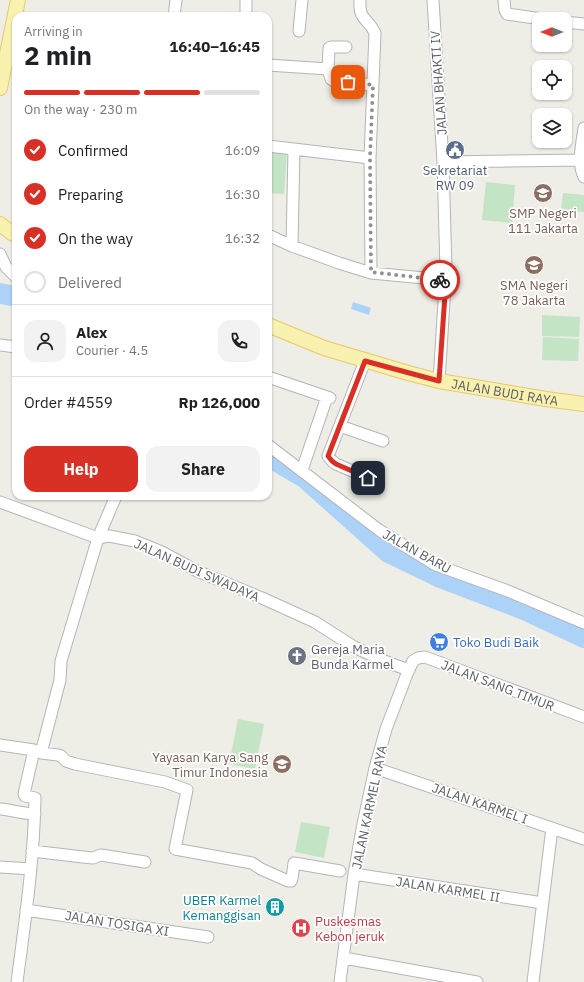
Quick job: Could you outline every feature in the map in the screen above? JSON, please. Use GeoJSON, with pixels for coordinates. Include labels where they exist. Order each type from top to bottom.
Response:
{"type":"FeatureCollection","features":[{"type":"Feature","properties":{"kind":"main road"},"geometry":{"type":"LineString","coordinates":[[16,12],[18,0]]}},
{"type":"Feature","properties":{"kind":"main road"},"geometry":{"type":"LineString","coordinates":[[0,88],[12,29]]}},
{"type":"Feature","properties":{"kind":"main road"},"geometry":{"type":"LineString","coordinates":[[0,224],[10,234]]}},
{"type":"Feature","properties":{"kind":"main road","name":"JALAN BUDI RAYA"},"geometry":{"type":"LineString","coordinates":[[272,327],[324,348],[439,381],[584,404]]}},
{"type":"Feature","properties":{"kind":"street"},"geometry":{"type":"LineString","coordinates":[[174,12],[176,0]]}},
{"type":"Feature","properties":{"kind":"street"},"geometry":{"type":"LineString","coordinates":[[246,0],[246,12]]}},
{"type":"Feature","properties":{"kind":"street"},"geometry":{"type":"LineString","coordinates":[[299,31],[302,0]]}},
{"type":"Feature","properties":{"kind":"street"},"geometry":{"type":"LineString","coordinates":[[360,0],[360,12],[362,17],[371,25],[375,33],[370,158],[371,272]]}},
{"type":"Feature","properties":{"kind":"street","name":"JALAN BHAKTI IV"},"geometry":{"type":"LineString","coordinates":[[433,0],[443,162],[446,280],[439,381]]}},
{"type":"Feature","properties":{"kind":"street"},"geometry":{"type":"LineString","coordinates":[[504,0],[507,14],[532,18]]}},
{"type":"Feature","properties":{"kind":"street"},"geometry":{"type":"LineString","coordinates":[[572,23],[584,24]]}},
{"type":"Feature","properties":{"kind":"street"},"geometry":{"type":"LineString","coordinates":[[346,47],[329,48],[328,69],[331,79],[334,81],[373,85]]}},
{"type":"Feature","properties":{"kind":"street"},"geometry":{"type":"LineString","coordinates":[[272,65],[328,69]]}},
{"type":"Feature","properties":{"kind":"street"},"geometry":{"type":"LineString","coordinates":[[584,128],[581,160],[584,177]]}},
{"type":"Feature","properties":{"kind":"street"},"geometry":{"type":"LineString","coordinates":[[272,146],[370,158]]}},
{"type":"Feature","properties":{"kind":"street"},"geometry":{"type":"LineString","coordinates":[[292,246],[294,149]]}},
{"type":"Feature","properties":{"kind":"street"},"geometry":{"type":"LineString","coordinates":[[443,162],[581,160]]}},
{"type":"Feature","properties":{"kind":"street"},"geometry":{"type":"LineString","coordinates":[[272,237],[292,246],[339,263],[371,272],[446,280]]}},
{"type":"Feature","properties":{"kind":"street"},"geometry":{"type":"LineString","coordinates":[[0,254],[6,267],[12,273]]}},
{"type":"Feature","properties":{"kind":"street"},"geometry":{"type":"LineString","coordinates":[[0,345],[12,346]]}},
{"type":"Feature","properties":{"kind":"street"},"geometry":{"type":"LineString","coordinates":[[365,361],[328,456],[336,464],[368,478]]}},
{"type":"Feature","properties":{"kind":"street"},"geometry":{"type":"LineString","coordinates":[[272,378],[328,397],[302,470]]}},
{"type":"Feature","properties":{"kind":"street"},"geometry":{"type":"LineString","coordinates":[[340,426],[383,441]]}},
{"type":"Feature","properties":{"kind":"street","name":"JALAN BARU"},"geometry":{"type":"LineString","coordinates":[[272,448],[379,530],[436,565],[508,591],[584,623]]}},
{"type":"Feature","properties":{"kind":"street"},"geometry":{"type":"LineString","coordinates":[[17,982],[31,869],[35,814],[35,798],[25,796],[24,794],[60,680],[62,661],[98,538],[114,500]]}},
{"type":"Feature","properties":{"kind":"street"},"geometry":{"type":"LineString","coordinates":[[0,502],[98,538]]}},
{"type":"Feature","properties":{"kind":"street","name":"JALAN BUDI SWADAYA"},"geometry":{"type":"LineString","coordinates":[[98,538],[109,536],[135,541],[162,552],[197,571],[316,622],[354,647],[389,663],[411,665]]}},
{"type":"Feature","properties":{"kind":"street","name":"JALAN SANG TIMUR"},"geometry":{"type":"LineString","coordinates":[[411,665],[418,658],[425,657],[584,717]]}},
{"type":"Feature","properties":{"kind":"street","name":"JALAN KARMEL RAYA"},"geometry":{"type":"LineString","coordinates":[[340,982],[354,874],[375,768],[386,729],[411,665]]}},
{"type":"Feature","properties":{"kind":"street"},"geometry":{"type":"LineString","coordinates":[[0,745],[61,756],[64,760],[75,764],[165,782],[187,790],[175,849],[252,863],[261,870],[288,881],[291,881],[292,879],[294,863],[340,871]]}},
{"type":"Feature","properties":{"kind":"street","name":"JALAN KARMEL I"},"geometry":{"type":"LineString","coordinates":[[375,768],[584,839]]}},
{"type":"Feature","properties":{"kind":"street"},"geometry":{"type":"LineString","coordinates":[[0,809],[22,814],[35,814]]}},
{"type":"Feature","properties":{"kind":"street"},"geometry":{"type":"LineString","coordinates":[[533,982],[552,828]]}},
{"type":"Feature","properties":{"kind":"street"},"geometry":{"type":"LineString","coordinates":[[32,851],[93,858],[101,855],[145,862]]}},
{"type":"Feature","properties":{"kind":"street"},"geometry":{"type":"LineString","coordinates":[[0,867],[31,869]]}},
{"type":"Feature","properties":{"kind":"street","name":"JALAN KARMEL II"},"geometry":{"type":"LineString","coordinates":[[354,874],[543,903]]}},
{"type":"Feature","properties":{"kind":"street","name":"JALAN TOSIGA XI"},"geometry":{"type":"LineString","coordinates":[[26,910],[208,937]]}},
{"type":"Feature","properties":{"kind":"street"},"geometry":{"type":"LineString","coordinates":[[344,958],[439,979],[477,982]]}},
{"type":"Feature","properties":{"kind":"green space"},"geometry":{"type":"Polygon","coordinates":[[[272,152],[287,153],[284,194],[272,193],[272,152]]]}},
{"type":"Feature","properties":{"kind":"green space"},"geometry":{"type":"Polygon","coordinates":[[[486,182],[515,185],[512,223],[482,220],[486,182]]]}},
{"type":"Feature","properties":{"kind":"green space"},"geometry":{"type":"Polygon","coordinates":[[[563,193],[584,195],[584,212],[561,210],[563,193]]]}},
{"type":"Feature","properties":{"kind":"green space"},"geometry":{"type":"Polygon","coordinates":[[[542,315],[580,317],[579,337],[542,336],[542,315]]]}},
{"type":"Feature","properties":{"kind":"green space"},"geometry":{"type":"Polygon","coordinates":[[[543,337],[579,339],[578,361],[542,360],[543,337]]]}},
{"type":"Feature","properties":{"kind":"green space"},"geometry":{"type":"Polygon","coordinates":[[[238,719],[264,724],[255,769],[229,764],[238,719]]]}},
{"type":"Feature","properties":{"kind":"green space"},"geometry":{"type":"Polygon","coordinates":[[[301,822],[330,827],[324,858],[295,852],[301,822]]]}},
{"type":"Feature","properties":{"kind":"water"},"geometry":{"type":"Polygon","coordinates":[[[0,283],[12,285],[12,306],[0,304],[0,283]]]}},
{"type":"Feature","properties":{"kind":"water"},"geometry":{"type":"Polygon","coordinates":[[[353,302],[371,308],[369,315],[351,309],[353,302]]]}},
{"type":"Feature","properties":{"kind":"waterway"},"geometry":{"type":"LineString","coordinates":[[272,460],[304,479],[388,554],[438,578],[524,611],[584,639]]}},
{"type":"Feature","properties":{"kind":"way so far"},"geometry":{"type":"LineString","coordinates":[[348,82],[373,85],[370,158],[371,272],[440,280]]}},
{"type":"Feature","properties":{"kind":"place","name":"Sekretariat RW 09"},"geometry":{"type":"Point","coordinates":[455,150]}},
{"type":"Feature","properties":{"kind":"place","name":"SMP Negeri 111 Jakarta"},"geometry":{"type":"Point","coordinates":[543,193]}},
{"type":"Feature","properties":{"kind":"place","name":"SMA Negeri 78 Jakarta"},"geometry":{"type":"Point","coordinates":[534,265]}},
{"type":"Feature","properties":{"kind":"place","name":"Toko Budi Baik"},"geometry":{"type":"Point","coordinates":[439,642]}},
{"type":"Feature","properties":{"kind":"place","name":"Gereja Maria Bunda Karmel"},"geometry":{"type":"Point","coordinates":[297,656]}},
{"type":"Feature","properties":{"kind":"place","name":"Yayasan Karya Sang Timur Indonesia"},"geometry":{"type":"Point","coordinates":[282,764]}},
{"type":"Feature","properties":{"kind":"place","name":"UBER Karmel Kemanggisan"},"geometry":{"type":"Point","coordinates":[275,907]}},
{"type":"Feature","properties":{"kind":"place","name":"Puskesmas Kebon jeruk"},"geometry":{"type":"Point","coordinates":[301,928]}},
{"type":"Feature","properties":{"kind":"route"},"geometry":{"type":"LineString","coordinates":[[368,478],[336,464],[328,456],[365,361],[439,381],[444,288],[446,280],[440,280]]}}]}
